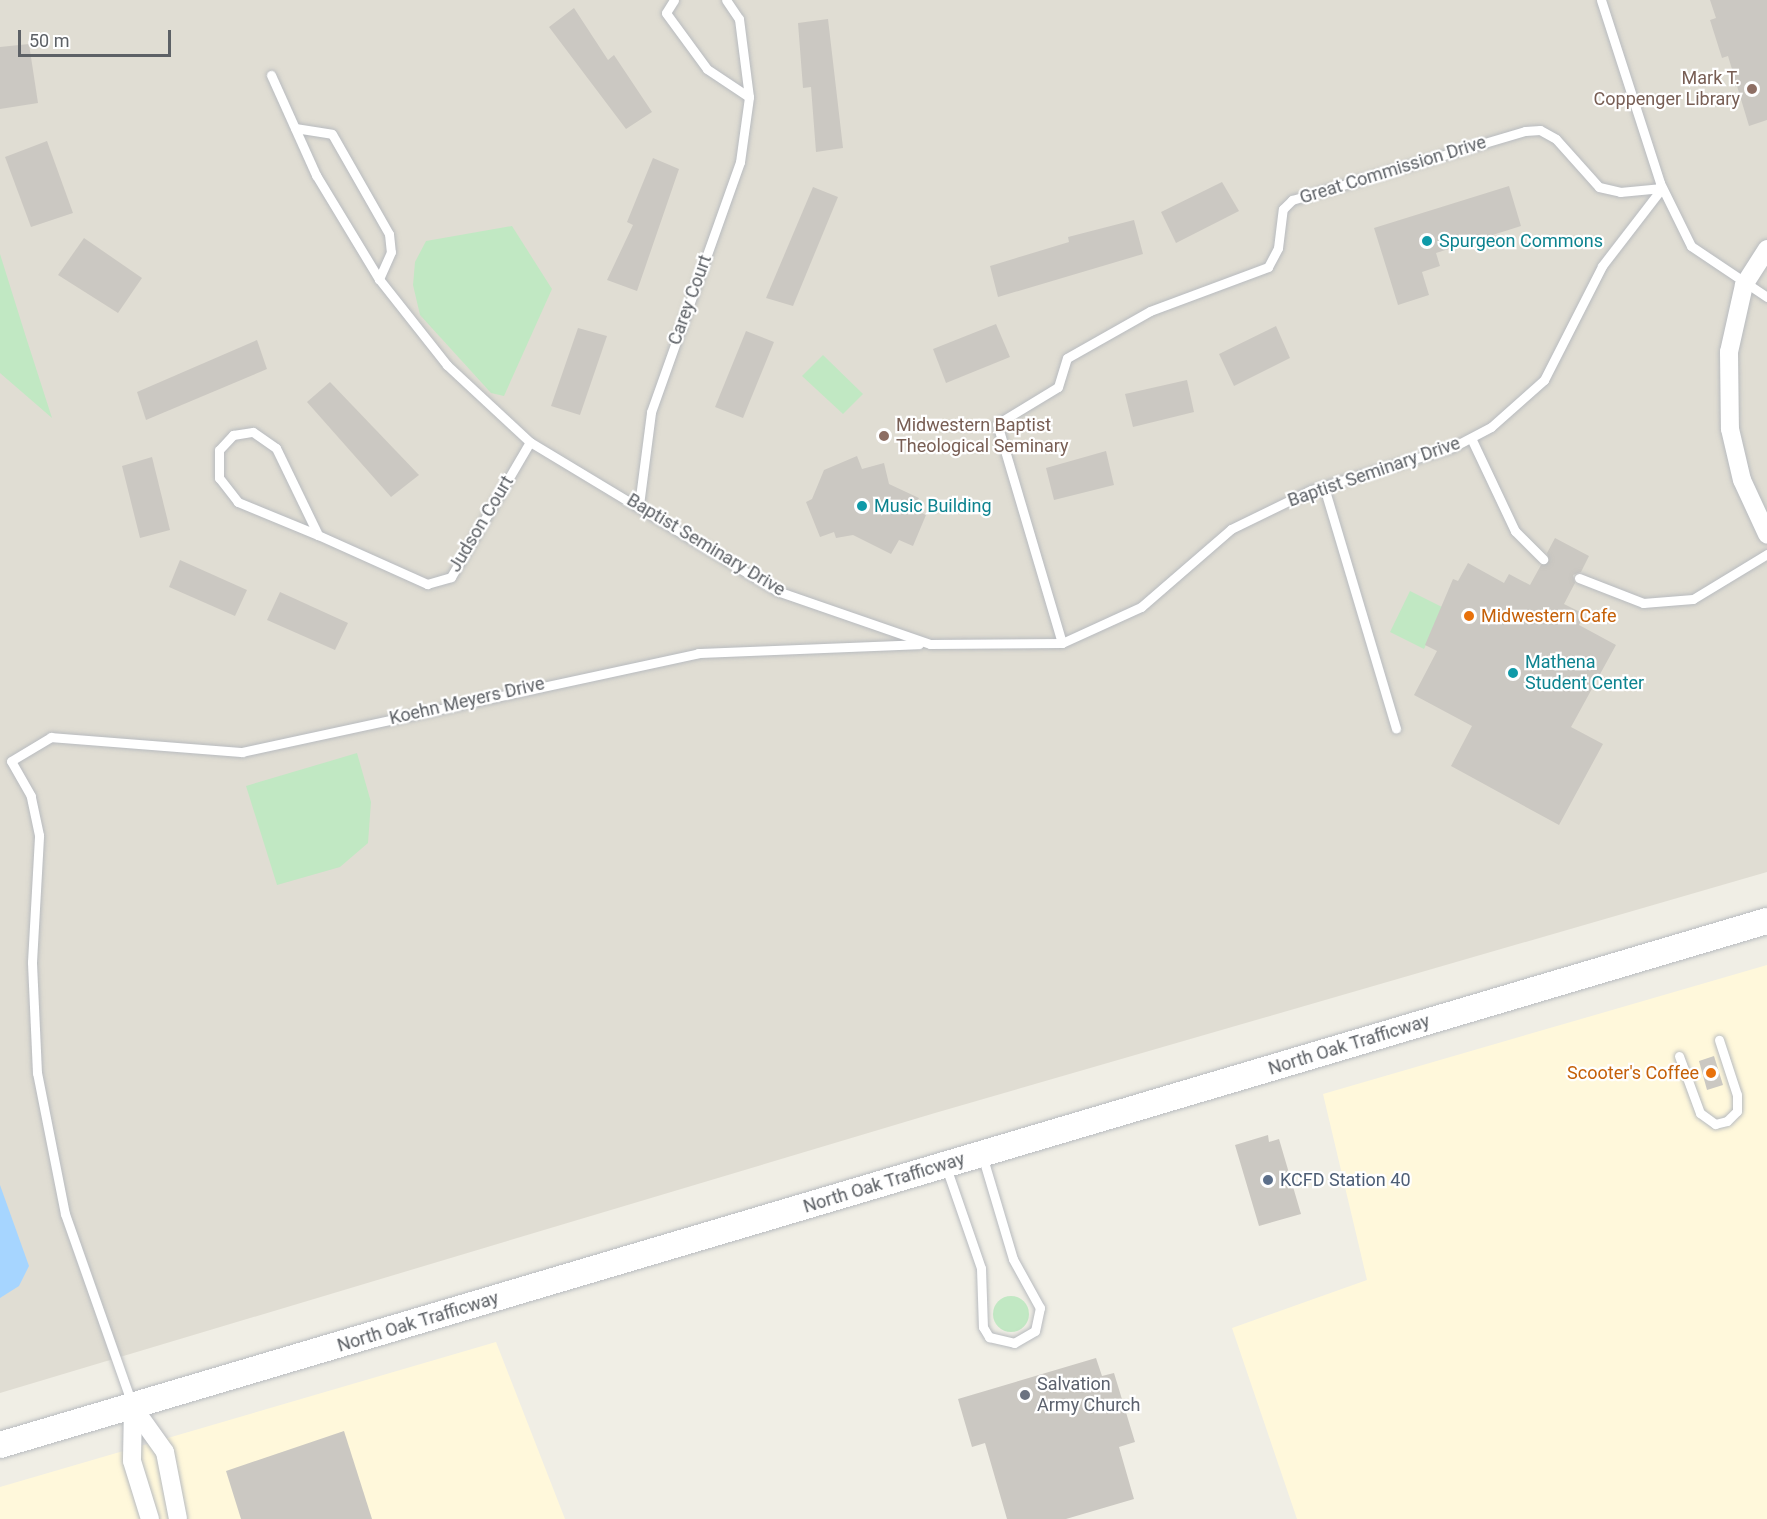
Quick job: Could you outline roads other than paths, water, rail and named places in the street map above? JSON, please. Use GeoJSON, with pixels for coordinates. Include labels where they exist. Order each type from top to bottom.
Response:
{"type":"FeatureCollection","features":[{"type":"Feature","properties":{"kind":"main road","name":"North Oak Trafficway"},"geometry":{"type":"LineString","coordinates":[[0,1445],[1767,921]]}},
{"type":"Feature","properties":{"kind":"street"},"geometry":{"type":"LineString","coordinates":[[1767,249],[1744,285],[1729,352],[1730,429],[1742,480],[1767,534]]}},
{"type":"Feature","properties":{"kind":"street"},"geometry":{"type":"LineString","coordinates":[[133,1407],[132,1461],[150,1519]]}},
{"type":"Feature","properties":{"kind":"street"},"geometry":{"type":"LineString","coordinates":[[133,1407],[165,1452],[178,1519]]}},
{"type":"Feature","properties":{"kind":"lane"},"geometry":{"type":"LineString","coordinates":[[674,0],[666,13],[707,69],[748,97]]}},
{"type":"Feature","properties":{"kind":"lane","name":"Carey Court"},"geometry":{"type":"LineString","coordinates":[[639,505],[651,412],[740,162],[748,97],[739,19],[726,0]]}},
{"type":"Feature","properties":{"kind":"lane"},"geometry":{"type":"LineString","coordinates":[[1601,0],[1662,188],[1691,246],[1744,285],[1767,297]]}},
{"type":"Feature","properties":{"kind":"lane","name":"Baptist Seminary Drive"},"geometry":{"type":"LineString","coordinates":[[271,75],[316,175],[379,279],[447,365],[530,442],[639,505],[777,591],[930,644],[1062,643],[1141,607],[1231,529],[1323,487],[1471,438],[1508,415],[1544,380],[1602,266],[1662,188]]}},
{"type":"Feature","properties":{"kind":"lane"},"geometry":{"type":"LineString","coordinates":[[295,128],[332,134],[389,234],[391,252],[379,279]]}},
{"type":"Feature","properties":{"kind":"lane","name":"Great Commission Drive"},"geometry":{"type":"LineString","coordinates":[[1062,643],[997,424],[1058,387],[1067,358],[1150,312],[1268,267],[1278,248],[1283,209],[1292,200],[1525,131],[1540,130],[1556,139],[1599,187],[1620,192],[1662,188]]}},
{"type":"Feature","properties":{"kind":"lane","name":"Judson Court"},"geometry":{"type":"LineString","coordinates":[[318,535],[276,448],[254,432],[233,435],[219,450],[219,478],[238,502],[427,584],[451,576],[530,442]]}},
{"type":"Feature","properties":{"kind":"lane"},"geometry":{"type":"LineString","coordinates":[[1471,438],[1515,531],[1543,559]]}},
{"type":"Feature","properties":{"kind":"lane"},"geometry":{"type":"LineString","coordinates":[[1323,487],[1396,729]]}},
{"type":"Feature","properties":{"kind":"lane"},"geometry":{"type":"LineString","coordinates":[[1579,578],[1643,603],[1693,599],[1767,554]]}},
{"type":"Feature","properties":{"kind":"lane","name":"Koehn Meyers Drive"},"geometry":{"type":"LineString","coordinates":[[133,1407],[65,1214],[36,1073],[32,962],[39,835],[31,796],[11,761],[51,737],[242,752],[698,653],[887,641],[930,644]]}},
{"type":"Feature","properties":{"kind":"lane"},"geometry":{"type":"LineString","coordinates":[[1679,1056],[1700,1113],[1715,1124],[1727,1121],[1737,1111],[1737,1095],[1719,1040]]}},
{"type":"Feature","properties":{"kind":"lane"},"geometry":{"type":"LineString","coordinates":[[946,1165],[981,1268],[983,1327],[989,1337],[1014,1343],[1035,1331],[1040,1308],[1013,1259],[982,1154]]}},
{"type":"Feature","properties":{"kind":"water"},"geometry":{"type":"Polygon","coordinates":[[[0,1185],[29,1266],[19,1286],[0,1298],[0,1185]]]}},
{"type":"Feature","properties":{"kind":"place","name":"Mark T. Coppenger Library"},"geometry":{"type":"Point","coordinates":[1752,89]}},
{"type":"Feature","properties":{"kind":"place","name":"Spurgeon Commons"},"geometry":{"type":"Point","coordinates":[1427,241]}},
{"type":"Feature","properties":{"kind":"place","name":"Midwestern Baptist Theological Seminary"},"geometry":{"type":"Point","coordinates":[884,436]}},
{"type":"Feature","properties":{"kind":"place","name":"Music Building"},"geometry":{"type":"Point","coordinates":[862,506]}},
{"type":"Feature","properties":{"kind":"place","name":"Midwestern Cafe"},"geometry":{"type":"Point","coordinates":[1469,616]}},
{"type":"Feature","properties":{"kind":"place","name":"Mathena Student Center"},"geometry":{"type":"Point","coordinates":[1513,673]}},
{"type":"Feature","properties":{"kind":"place","name":"Scooter's Coffee"},"geometry":{"type":"Point","coordinates":[1711,1073]}},
{"type":"Feature","properties":{"kind":"place","name":"KCFD Station 40"},"geometry":{"type":"Point","coordinates":[1268,1180]}},
{"type":"Feature","properties":{"kind":"place","name":"Salvation Army Church"},"geometry":{"type":"Point","coordinates":[1025,1395]}}]}
